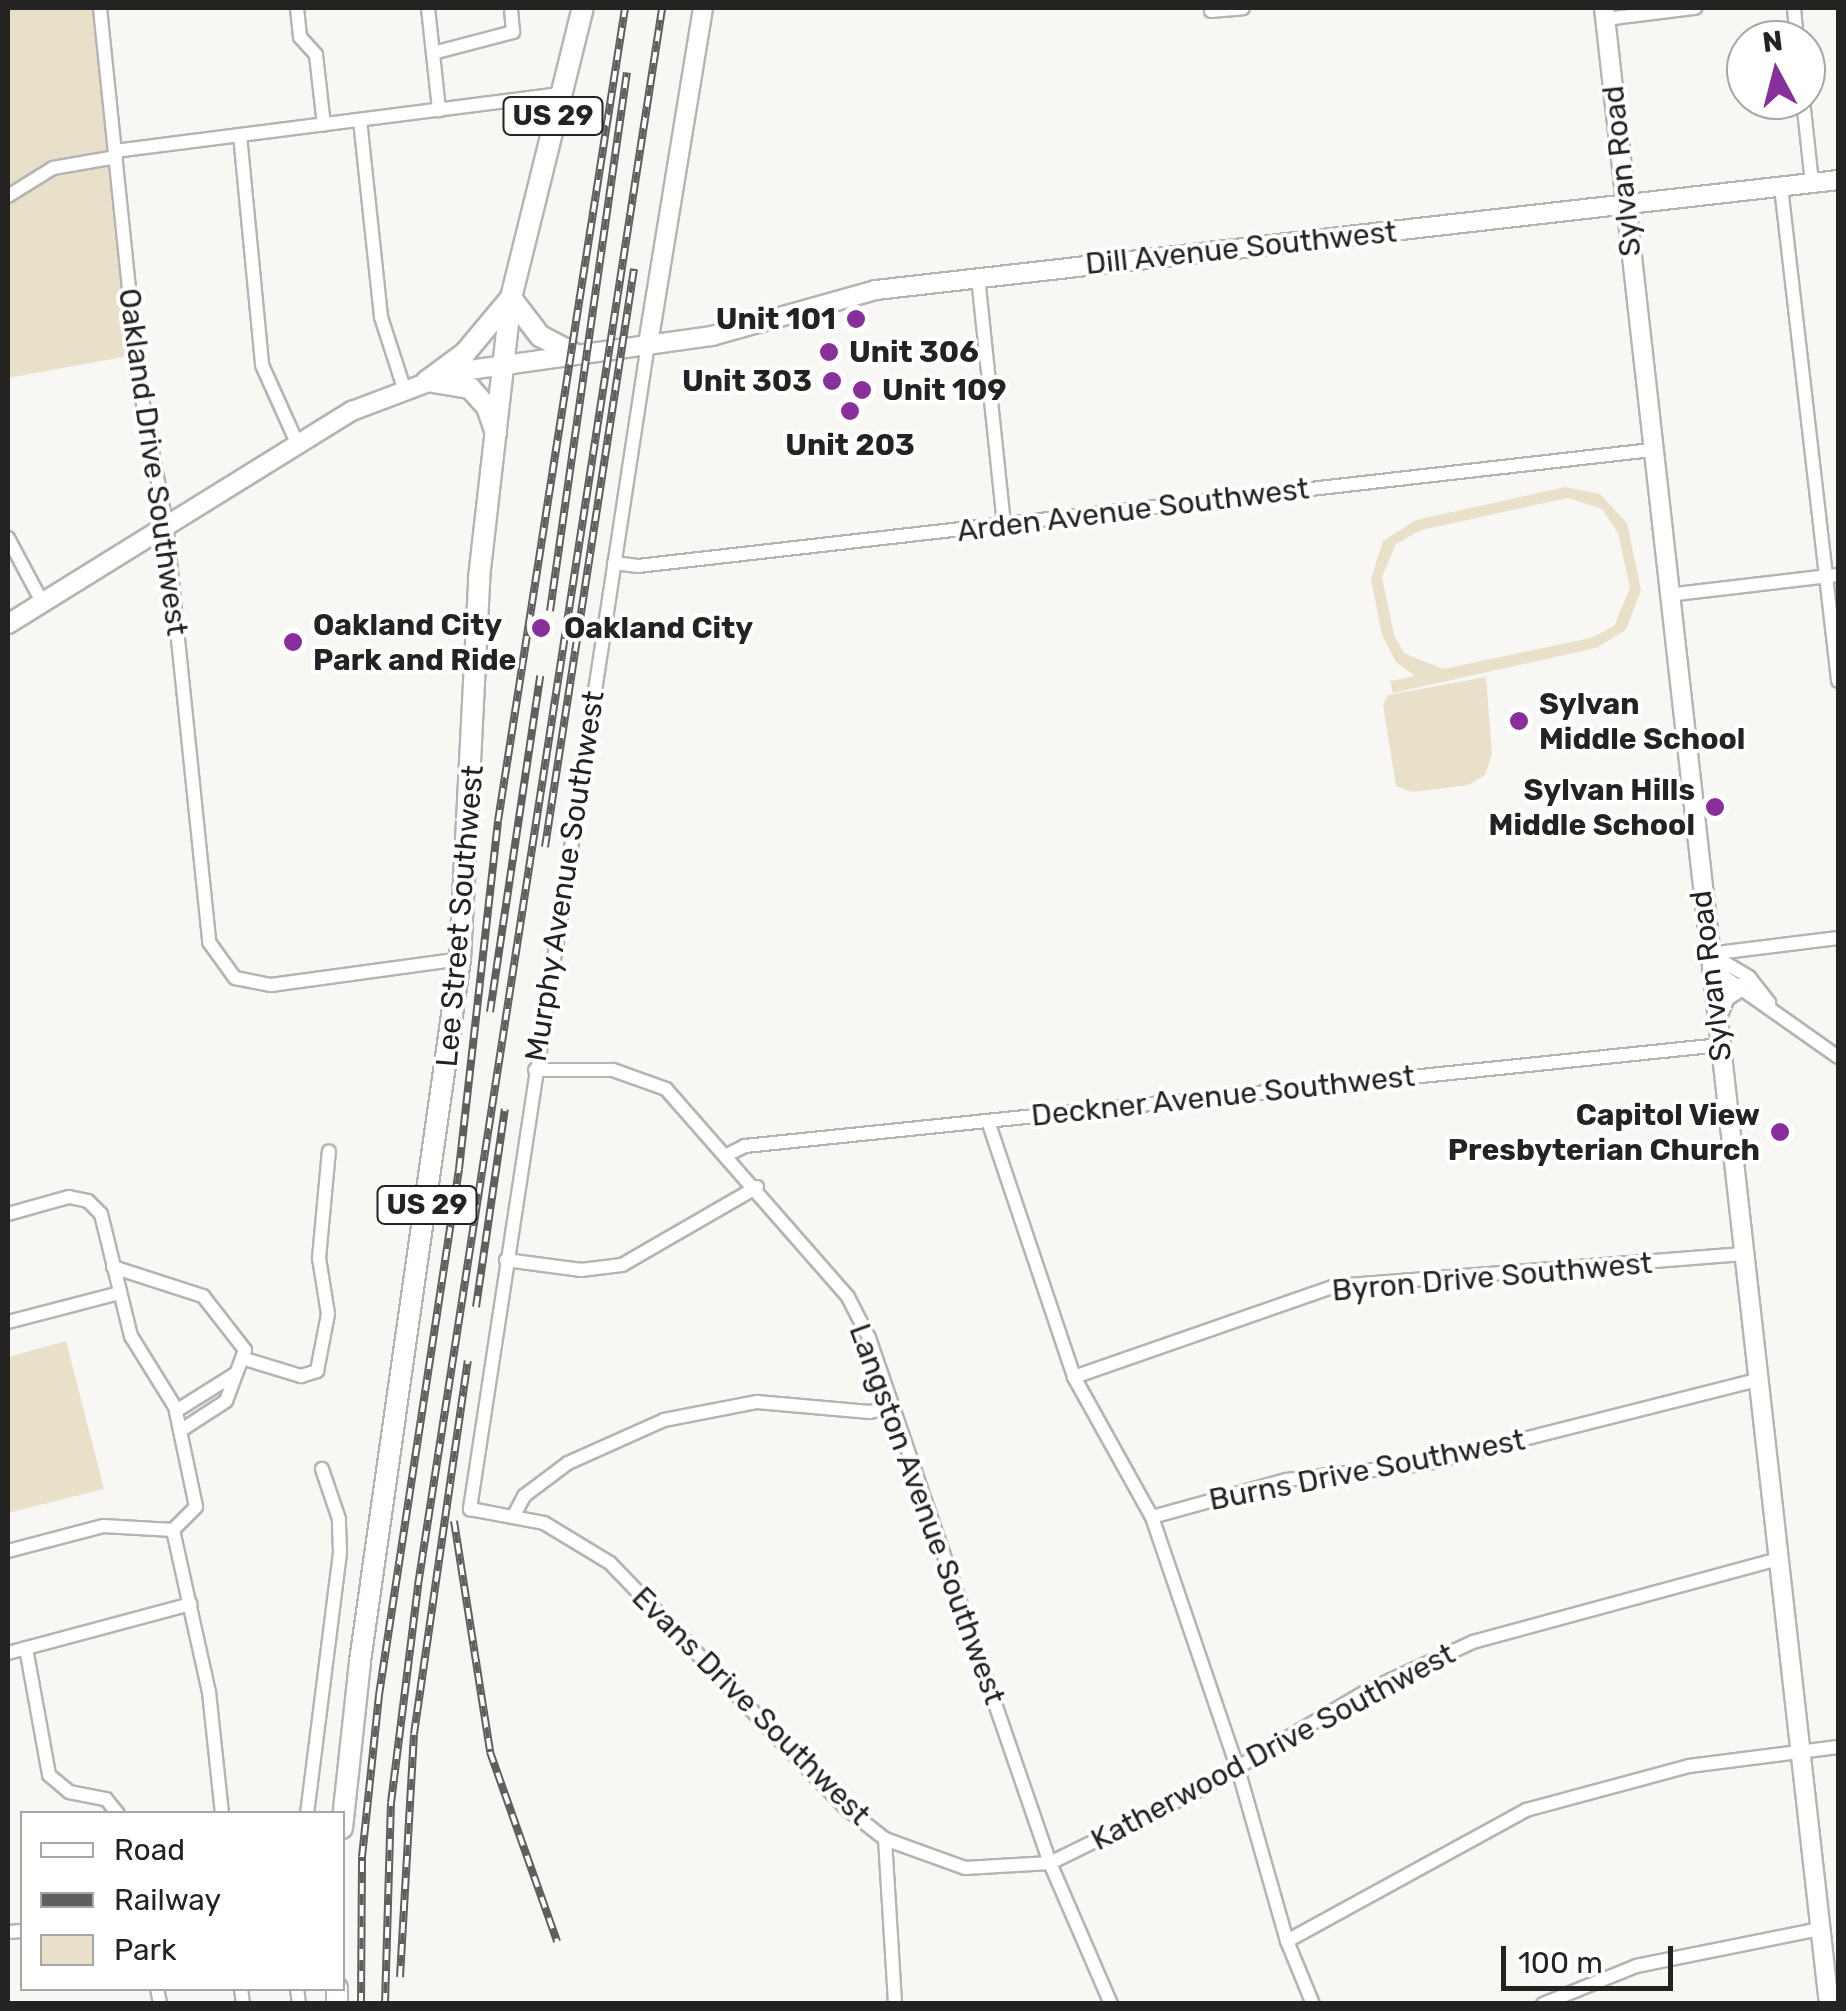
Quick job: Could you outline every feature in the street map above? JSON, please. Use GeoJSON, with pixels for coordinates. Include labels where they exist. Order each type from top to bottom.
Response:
{"type":"FeatureCollection","features":[{"type":"Feature","properties":{"kind":"main road","name":"Lee Street Southwest"},"geometry":{"type":"LineString","coordinates":[[344,1811],[360,1661],[460,960],[479,578],[498,448],[512,298],[583,8]]}},
{"type":"Feature","properties":{"kind":"main road","name":"Murphy Avenue Southwest"},"geometry":{"type":"LineString","coordinates":[[648,344],[702,8]]}},
{"type":"Feature","properties":{"kind":"main road","name":"Sylvan Road"},"geometry":{"type":"LineString","coordinates":[[1605,13],[1667,595],[1829,2004]]}},
{"type":"Feature","properties":{"kind":"main road","name":"Dill Avenue Southwest"},"geometry":{"type":"LineString","coordinates":[[8,624],[297,443],[404,388],[426,381],[570,352],[746,329],[876,290],[1838,180]]}},
{"type":"Feature","properties":{"kind":"main road"},"geometry":{"type":"LineString","coordinates":[[426,381],[465,353],[512,298],[540,336],[570,352]]}},
{"type":"Feature","properties":{"kind":"main road"},"geometry":{"type":"LineString","coordinates":[[426,381],[456,384],[480,396],[498,448]]}},
{"type":"Feature","properties":{"kind":"main road"},"geometry":{"type":"LineString","coordinates":[[1716,1018],[1724,999],[1748,986]]}},
{"type":"Feature","properties":{"kind":"street","name":"Oakland Drive Southwest"},"geometry":{"type":"LineString","coordinates":[[100,8],[139,384],[166,523],[209,942],[226,970],[271,985],[460,960]]}},
{"type":"Feature","properties":{"kind":"street"},"geometry":{"type":"LineString","coordinates":[[297,8],[300,37],[316,55],[324,125]]}},
{"type":"Feature","properties":{"kind":"street"},"geometry":{"type":"LineString","coordinates":[[428,8],[439,110]]}},
{"type":"Feature","properties":{"kind":"street"},"geometry":{"type":"LineString","coordinates":[[433,53],[513,32],[511,8]]}},
{"type":"Feature","properties":{"kind":"street"},"geometry":{"type":"LineString","coordinates":[[1211,11],[1243,8]]}},
{"type":"Feature","properties":{"kind":"street"},"geometry":{"type":"LineString","coordinates":[[1605,13],[1695,8]]}},
{"type":"Feature","properties":{"kind":"street"},"geometry":{"type":"LineString","coordinates":[[8,196],[52,168],[116,154],[560,94]]}},
{"type":"Feature","properties":{"kind":"street"},"geometry":{"type":"LineString","coordinates":[[360,120],[381,317],[404,388]]}},
{"type":"Feature","properties":{"kind":"street"},"geometry":{"type":"LineString","coordinates":[[1805,120],[1812,183]]}},
{"type":"Feature","properties":{"kind":"street"},"geometry":{"type":"LineString","coordinates":[[240,135],[262,364],[297,443]]}},
{"type":"Feature","properties":{"kind":"street"},"geometry":{"type":"LineString","coordinates":[[1781,187],[1832,576],[1838,681]]}},
{"type":"Feature","properties":{"kind":"street"},"geometry":{"type":"LineString","coordinates":[[978,278],[1004,524]]}},
{"type":"Feature","properties":{"kind":"street","name":"Murphy Avenue Southwest"},"geometry":{"type":"LineString","coordinates":[[470,1509],[648,344]]}},
{"type":"Feature","properties":{"kind":"street","name":"Arden Avenue Southwest"},"geometry":{"type":"LineString","coordinates":[[614,563],[638,566],[1652,450]]}},
{"type":"Feature","properties":{"kind":"street"},"geometry":{"type":"LineString","coordinates":[[8,538],[42,600]]}},
{"type":"Feature","properties":{"kind":"street"},"geometry":{"type":"LineString","coordinates":[[1667,595],[1832,576]]}},
{"type":"Feature","properties":{"kind":"street"},"geometry":{"type":"LineString","coordinates":[[1709,954],[1838,938]]}},
{"type":"Feature","properties":{"kind":"street"},"geometry":{"type":"LineString","coordinates":[[1748,986],[1753,963],[1763,947]]}},
{"type":"Feature","properties":{"kind":"street"},"geometry":{"type":"LineString","coordinates":[[1709,954],[1838,1057]]}},
{"type":"Feature","properties":{"kind":"street","name":"Deckner Avenue Southwest"},"geometry":{"type":"LineString","coordinates":[[728,1154],[745,1146],[1720,1045]]}},
{"type":"Feature","properties":{"kind":"street","name":"Langston Avenue Southwest"},"geometry":{"type":"LineString","coordinates":[[535,1070],[613,1070],[649,1080],[681,1100],[848,1298],[892,1406],[1050,1863],[1111,2004]]}},
{"type":"Feature","properties":{"kind":"street"},"geometry":{"type":"LineString","coordinates":[[988,1121],[1074,1376],[1152,1516],[1238,1769],[1287,1941],[1312,2004]]}},
{"type":"Feature","properties":{"kind":"street"},"geometry":{"type":"LineString","coordinates":[[245,1359],[301,1376],[317,1371],[328,1314],[319,1258],[328,1151]]}},
{"type":"Feature","properties":{"kind":"street"},"geometry":{"type":"LineString","coordinates":[[506,1260],[581,1270],[622,1265],[756,1186]]}},
{"type":"Feature","properties":{"kind":"street"},"geometry":{"type":"LineString","coordinates":[[8,1214],[69,1198],[90,1203],[101,1214],[130,1336],[166,1384],[176,1411],[196,1508],[173,1530],[103,1526],[8,1552]]}},
{"type":"Feature","properties":{"kind":"street","name":"Byron Drive Southwest"},"geometry":{"type":"LineString","coordinates":[[1074,1376],[1336,1286],[1744,1254]]}},
{"type":"Feature","properties":{"kind":"street"},"geometry":{"type":"LineString","coordinates":[[113,1268],[202,1296],[245,1350],[245,1359],[220,1408],[180,1432]]}},
{"type":"Feature","properties":{"kind":"street"},"geometry":{"type":"LineString","coordinates":[[8,1322],[119,1293]]}},
{"type":"Feature","properties":{"kind":"street"},"geometry":{"type":"LineString","coordinates":[[176,1411],[220,1388],[245,1359]]}},
{"type":"Feature","properties":{"kind":"street","name":"Burns Drive Southwest"},"geometry":{"type":"LineString","coordinates":[[1152,1516],[1286,1480],[1426,1464],[1758,1380]]}},
{"type":"Feature","properties":{"kind":"street"},"geometry":{"type":"LineString","coordinates":[[513,1517],[524,1496],[568,1463],[664,1420],[758,1402],[870,1412],[892,1406]]}},
{"type":"Feature","properties":{"kind":"street"},"geometry":{"type":"LineString","coordinates":[[306,1811],[340,1552],[339,1520],[322,1470]]}},
{"type":"Feature","properties":{"kind":"street","name":"Evans Drive Southwest"},"geometry":{"type":"LineString","coordinates":[[470,1509],[565,1531],[610,1563],[847,1809],[885,1839],[894,2004]]}},
{"type":"Feature","properties":{"kind":"street"},"geometry":{"type":"LineString","coordinates":[[173,1530],[191,1604],[222,1811]]}},
{"type":"Feature","properties":{"kind":"street","name":"Katherwood Drive Southwest"},"geometry":{"type":"LineString","coordinates":[[885,1839],[965,1868],[1050,1863],[1238,1769],[1367,1691],[1472,1642],[1779,1559]]}},
{"type":"Feature","properties":{"kind":"street"},"geometry":{"type":"LineString","coordinates":[[8,1653],[191,1604]]}},
{"type":"Feature","properties":{"kind":"street"},"geometry":{"type":"LineString","coordinates":[[26,1648],[49,1775],[69,1792],[106,1799],[116,1811]]}},
{"type":"Feature","properties":{"kind":"street"},"geometry":{"type":"LineString","coordinates":[[1287,1941],[1526,1810],[1689,1766],[1838,1747]]}},
{"type":"Feature","properties":{"kind":"street"},"geometry":{"type":"LineString","coordinates":[[1542,2004],[1636,1966],[1820,1929]]}},
{"type":"Feature","properties":{"kind":"green space"},"geometry":{"type":"Polygon","coordinates":[[[8,8],[97,8],[145,353],[8,378],[8,8]]]}},
{"type":"Feature","properties":{"kind":"green space"},"geometry":{"type":"Polygon","coordinates":[[[1565,487],[1600,494],[1627,523],[1641,590],[1626,630],[1596,648],[1393,693],[1390,681],[1415,676],[1396,662],[1382,635],[1371,579],[1383,541],[1416,520],[1565,487]],[[1568,498],[1421,530],[1396,544],[1382,577],[1394,635],[1404,653],[1443,669],[1591,638],[1614,626],[1630,588],[1618,533],[1602,509],[1568,498]]]}},
{"type":"Feature","properties":{"kind":"green space"},"geometry":{"type":"Polygon","coordinates":[[[1486,677],[1492,754],[1485,775],[1469,785],[1412,792],[1396,786],[1383,705],[1388,695],[1486,677]]]}},
{"type":"Feature","properties":{"kind":"green space"},"geometry":{"type":"Polygon","coordinates":[[[66,1341],[104,1489],[8,1513],[8,1357],[66,1341]]]}},
{"type":"Feature","properties":{"kind":"railway"},"geometry":{"type":"LineString","coordinates":[[361,2004],[362,1857],[379,1695],[459,1169],[498,821],[625,8]]}},
{"type":"Feature","properties":{"kind":"railway"},"geometry":{"type":"LineString","coordinates":[[385,2004],[391,1803],[418,1585],[662,8]]}},
{"type":"Feature","properties":{"kind":"railway"},"geometry":{"type":"LineString","coordinates":[[550,611],[627,72]]}},
{"type":"Feature","properties":{"kind":"railway"},"geometry":{"type":"LineString","coordinates":[[545,847],[634,269]]}},
{"type":"Feature","properties":{"kind":"railway"},"geometry":{"type":"LineString","coordinates":[[490,1012],[540,676]]}},
{"type":"Feature","properties":{"kind":"railway"},"geometry":{"type":"LineString","coordinates":[[476,1307],[505,1109]]}},
{"type":"Feature","properties":{"kind":"railway"},"geometry":{"type":"LineString","coordinates":[[400,1977],[414,1734],[468,1361]]}},
{"type":"Feature","properties":{"kind":"railway"},"geometry":{"type":"LineString","coordinates":[[454,1521],[490,1752],[557,1941]]}},
{"type":"Feature","properties":{"kind":"place","name":"Unit 101"},"geometry":{"type":"Point","coordinates":[856,319]}},
{"type":"Feature","properties":{"kind":"place","name":"Unit 306"},"geometry":{"type":"Point","coordinates":[829,352]}},
{"type":"Feature","properties":{"kind":"place","name":"Unit 303"},"geometry":{"type":"Point","coordinates":[832,381]}},
{"type":"Feature","properties":{"kind":"place","name":"Unit 109"},"geometry":{"type":"Point","coordinates":[862,390]}},
{"type":"Feature","properties":{"kind":"place","name":"Unit 203"},"geometry":{"type":"Point","coordinates":[850,411]}},
{"type":"Feature","properties":{"kind":"place","name":"Oakland City"},"geometry":{"type":"Point","coordinates":[541,628]}},
{"type":"Feature","properties":{"kind":"place","name":"Oakland City Park and Ride"},"geometry":{"type":"Point","coordinates":[293,642]}},
{"type":"Feature","properties":{"kind":"place","name":"Sylvan Middle School"},"geometry":{"type":"Point","coordinates":[1519,721]}},
{"type":"Feature","properties":{"kind":"place","name":"Sylvan Hills Middle School"},"geometry":{"type":"Point","coordinates":[1715,807]}},
{"type":"Feature","properties":{"kind":"place","name":"Capitol View Presbyterian Church"},"geometry":{"type":"Point","coordinates":[1780,1132]}}]}
